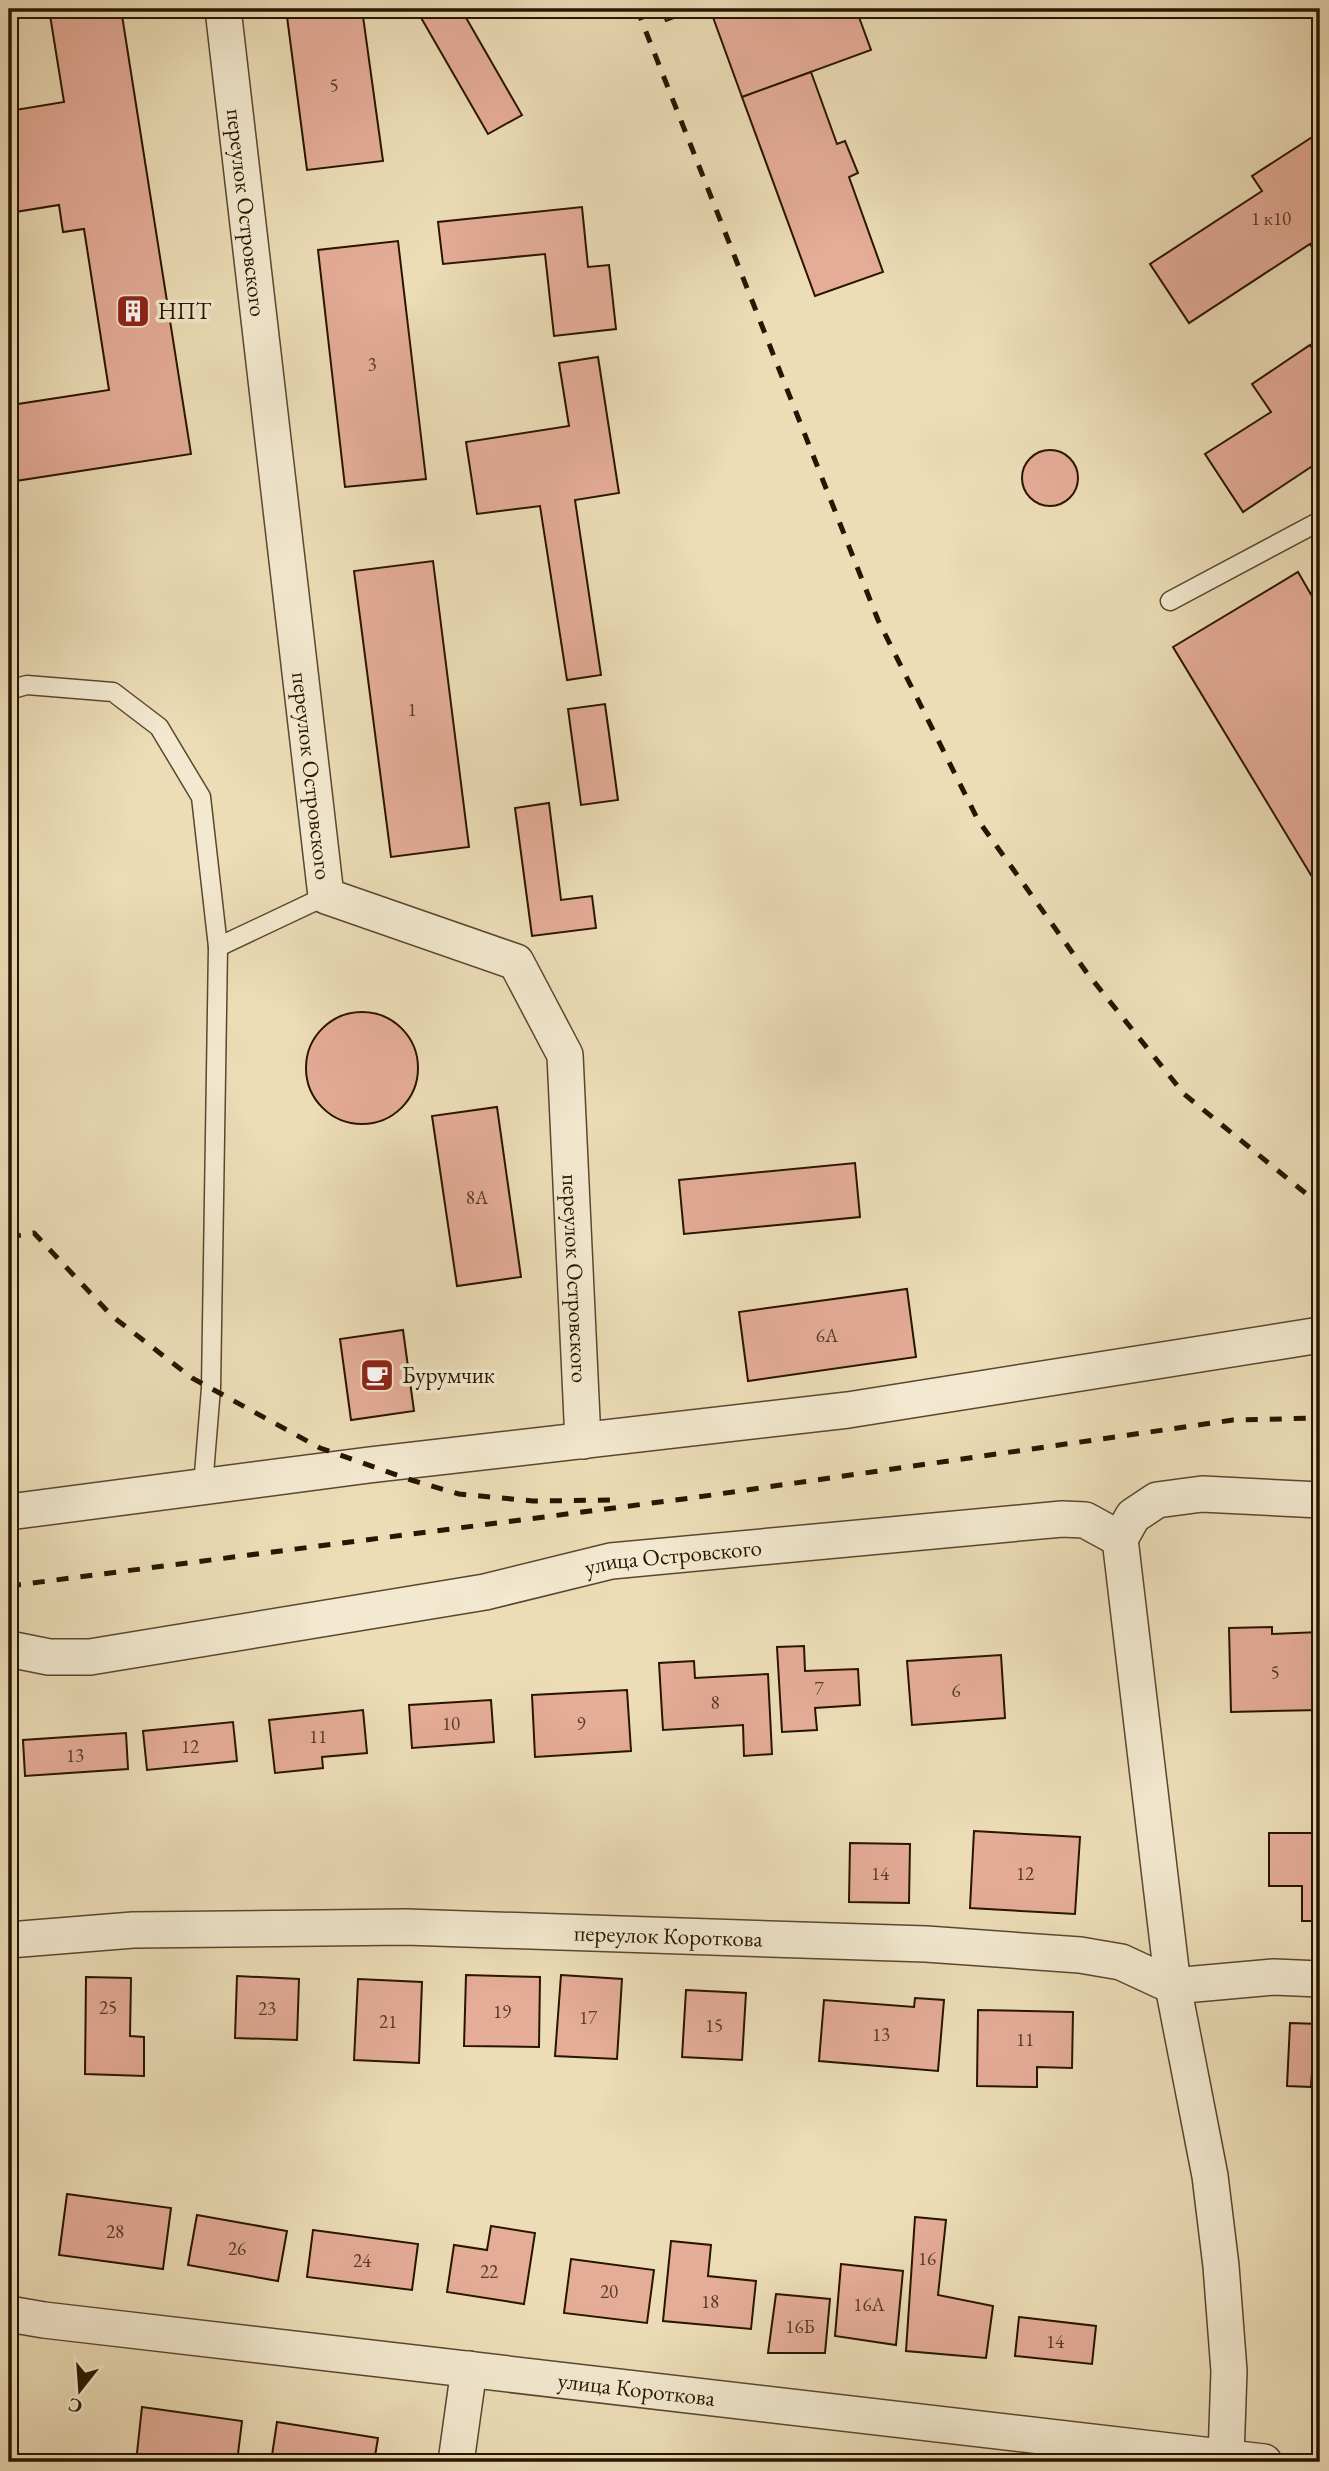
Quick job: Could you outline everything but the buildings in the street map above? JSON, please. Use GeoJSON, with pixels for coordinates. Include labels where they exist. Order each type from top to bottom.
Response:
{"type":"FeatureCollection","features":[{"type":"Feature","properties":{"kind":"street","name":"переулок Островского"},"geometry":{"type":"LineString","coordinates":[[223,9],[326,896],[516,962],[565,1055],[583,1441]]}},
{"type":"Feature","properties":{"kind":"street"},"geometry":{"type":"LineString","coordinates":[[9,1512],[203,1486],[848,1410],[1320,1335]]}},
{"type":"Feature","properties":{"kind":"street"},"geometry":{"type":"LineString","coordinates":[[1226,2460],[1229,2371],[1221,2266],[1210,2176],[1173,1986],[1121,1539],[1133,1516],[1157,1500],[1202,1494],[1320,1500]]}},
{"type":"Feature","properties":{"kind":"street","name":"улица Островского"},"geometry":{"type":"LineString","coordinates":[[9,1649],[49,1657],[90,1657],[485,1592],[611,1561],[1062,1519],[1085,1520],[1121,1539]]}},
{"type":"Feature","properties":{"kind":"street","name":"переулок Короткова"},"geometry":{"type":"LineString","coordinates":[[9,1940],[133,1930],[406,1927],[926,1944],[1080,1955],[1121,1962],[1173,1986],[1275,1978],[1320,1979]]}},
{"type":"Feature","properties":{"kind":"street","name":"улица Короткова"},"geometry":{"type":"LineString","coordinates":[[9,2314],[1226,2460],[1265,2462]]}},
{"type":"Feature","properties":{"kind":"street"},"geometry":{"type":"LineString","coordinates":[[456,2462],[469,2369]]}},
{"type":"Feature","properties":{"kind":"lane"},"geometry":{"type":"LineString","coordinates":[[1170,601],[1320,521]]}},
{"type":"Feature","properties":{"kind":"lane"},"geometry":{"type":"LineString","coordinates":[[9,690],[27,685],[113,692],[159,727],[201,797],[218,947],[211,1388],[203,1486]]}},
{"type":"Feature","properties":{"kind":"lane"},"geometry":{"type":"LineString","coordinates":[[218,947],[326,896]]}},
{"type":"Feature","properties":{"kind":"railway"},"geometry":{"type":"LineString","coordinates":[[637,9],[878,620],[978,820],[1087,973],[1184,1094],[1320,1205]]}},
{"type":"Feature","properties":{"kind":"railway"},"geometry":{"type":"LineString","coordinates":[[9,1237],[34,1233],[112,1316],[192,1378],[320,1448],[459,1494],[533,1501],[614,1500]]}},
{"type":"Feature","properties":{"kind":"railway"},"geometry":{"type":"LineString","coordinates":[[9,1586],[691,1498],[1233,1420],[1320,1418]]}},
{"type":"Feature","properties":{"kind":"place","name":"НПТ"},"geometry":{"type":"Point","coordinates":[133,311]}},
{"type":"Feature","properties":{"kind":"place","name":"Бурумчик"},"geometry":{"type":"Point","coordinates":[377,1375]}}]}
